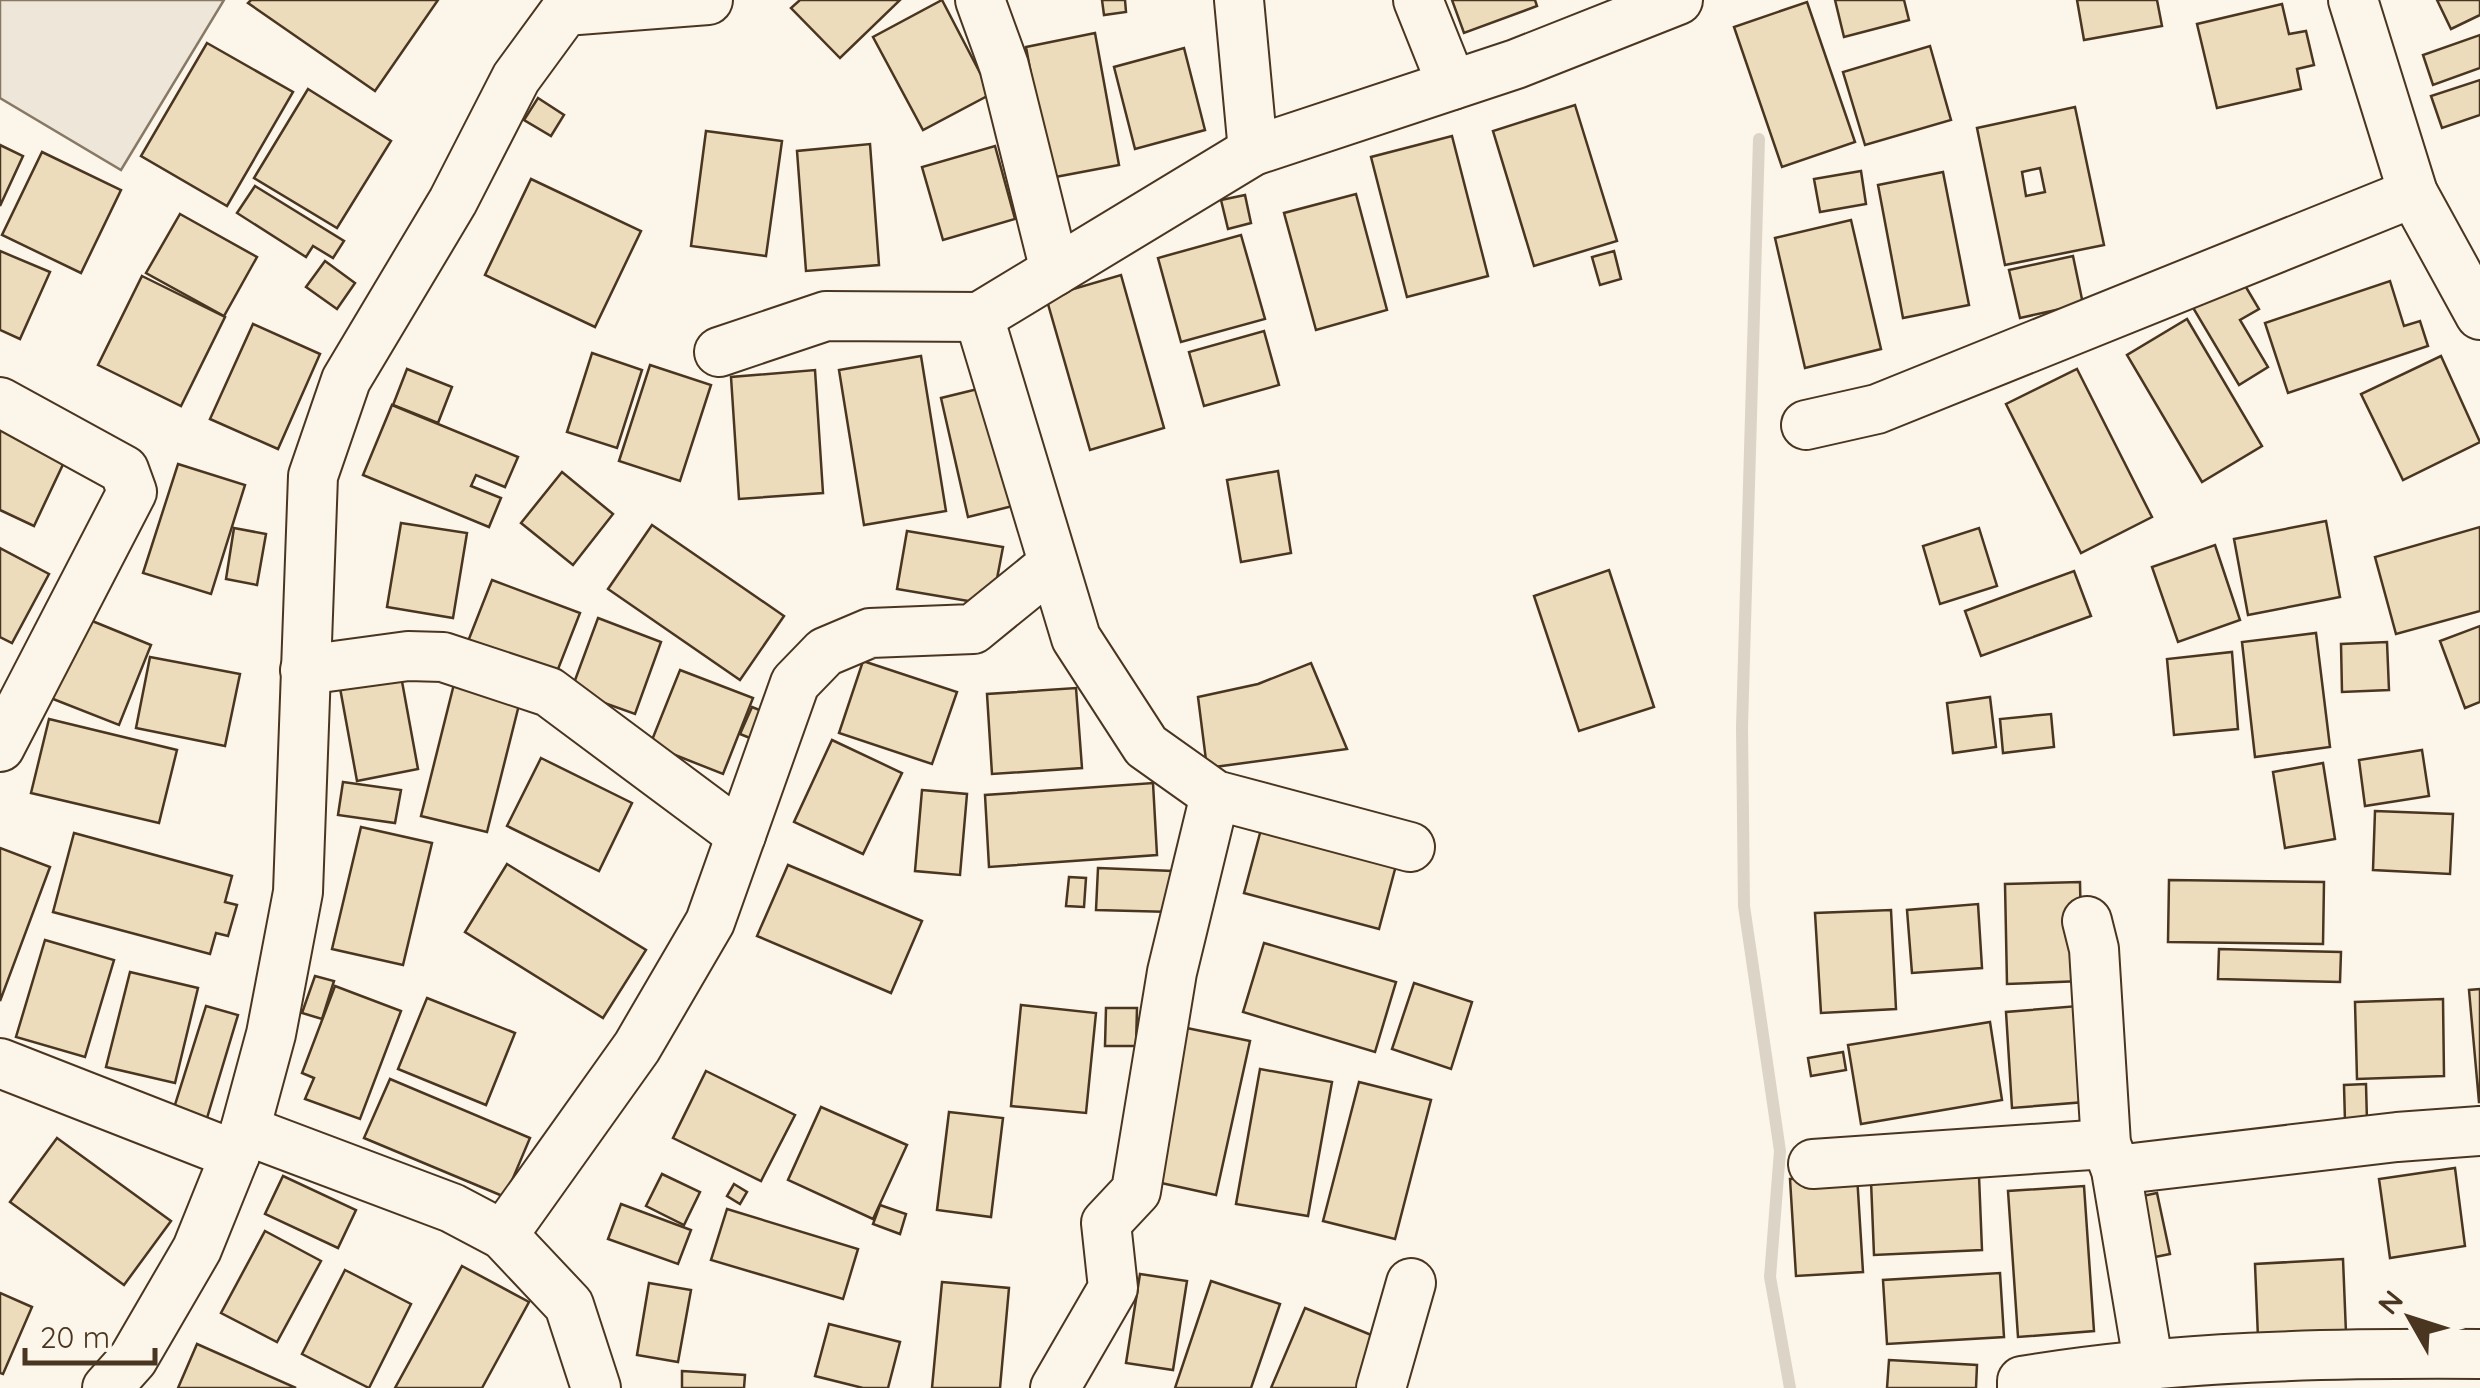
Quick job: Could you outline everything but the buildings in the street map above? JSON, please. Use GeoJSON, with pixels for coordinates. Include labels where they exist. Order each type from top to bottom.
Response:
{"type":"FeatureCollection","features":[{"type":"Feature","properties":{"kind":"street"},"geometry":{"type":"LineString","coordinates":[[107,1388],[133,1359],[197,1249],[240,1143],[271,1034],[298,892],[313,476],[346,380],[453,201],[516,78],[565,11],[708,0]]}},
{"type":"Feature","properties":{"kind":"street"},"geometry":{"type":"LineString","coordinates":[[980,0],[1004,66],[1056,271]]}},
{"type":"Feature","properties":{"kind":"street"},"geometry":{"type":"LineString","coordinates":[[1239,0],[1254,151]]}},
{"type":"Feature","properties":{"kind":"street"},"geometry":{"type":"LineString","coordinates":[[1418,0],[1452,85]]}},
{"type":"Feature","properties":{"kind":"street"},"geometry":{"type":"LineString","coordinates":[[718,352],[826,316],[979,317],[1254,151],[1535,57],[1678,0]]}},
{"type":"Feature","properties":{"kind":"street"},"geometry":{"type":"LineString","coordinates":[[2354,0],[2413,192],[2480,315]]}},
{"type":"Feature","properties":{"kind":"street"},"geometry":{"type":"LineString","coordinates":[[1806,425],[1877,409],[2413,192]]}},
{"type":"Feature","properties":{"kind":"street"},"geometry":{"type":"LineString","coordinates":[[979,317],[1076,638],[1146,746],[1215,795],[1410,847]]}},
{"type":"Feature","properties":{"kind":"street"},"geometry":{"type":"LineString","coordinates":[[0,402],[124,470],[132,492],[0,747]]}},
{"type":"Feature","properties":{"kind":"street"},"geometry":{"type":"LineString","coordinates":[[503,1236],[637,1048],[710,922],[795,684],[825,652],[870,633],[973,630],[1053,564]]}},
{"type":"Feature","properties":{"kind":"street"},"geometry":{"type":"LineString","coordinates":[[305,670],[408,656],[443,657],[548,692],[741,835]]}},
{"type":"Feature","properties":{"kind":"street"},"geometry":{"type":"LineString","coordinates":[[1055,1388],[1113,1288],[1106,1223],[1136,1191],[1172,972],[1215,795]]}},
{"type":"Feature","properties":{"kind":"street"},"geometry":{"type":"LineString","coordinates":[[2088,921],[2094,949],[2111,1157],[2149,1367]]}},
{"type":"Feature","properties":{"kind":"street"},"geometry":{"type":"LineString","coordinates":[[0,1063],[452,1208],[503,1236],[569,1305],[596,1388]]}},
{"type":"Feature","properties":{"kind":"street"},"geometry":{"type":"LineString","coordinates":[[1813,1164],[2111,1157],[2480,1130]]}},
{"type":"Feature","properties":{"kind":"street"},"geometry":{"type":"LineString","coordinates":[[1380,1388],[1411,1283]]}},
{"type":"Feature","properties":{"kind":"street"},"geometry":{"type":"LineString","coordinates":[[2022,1388],[2022,1382],[2083,1371],[2334,1354],[2480,1354]]}},
{"type":"Feature","properties":{"kind":"shaded area"},"geometry":{"type":"Polygon","coordinates":[[[0,0],[224,0],[121,170],[0,98],[0,0]]]}},
{"type":"Feature","properties":{"kind":"waterway"},"geometry":{"type":"LineString","coordinates":[[1759,139],[1742,727],[1744,906],[1780,1151],[1770,1277],[1790,1388]]}}]}
